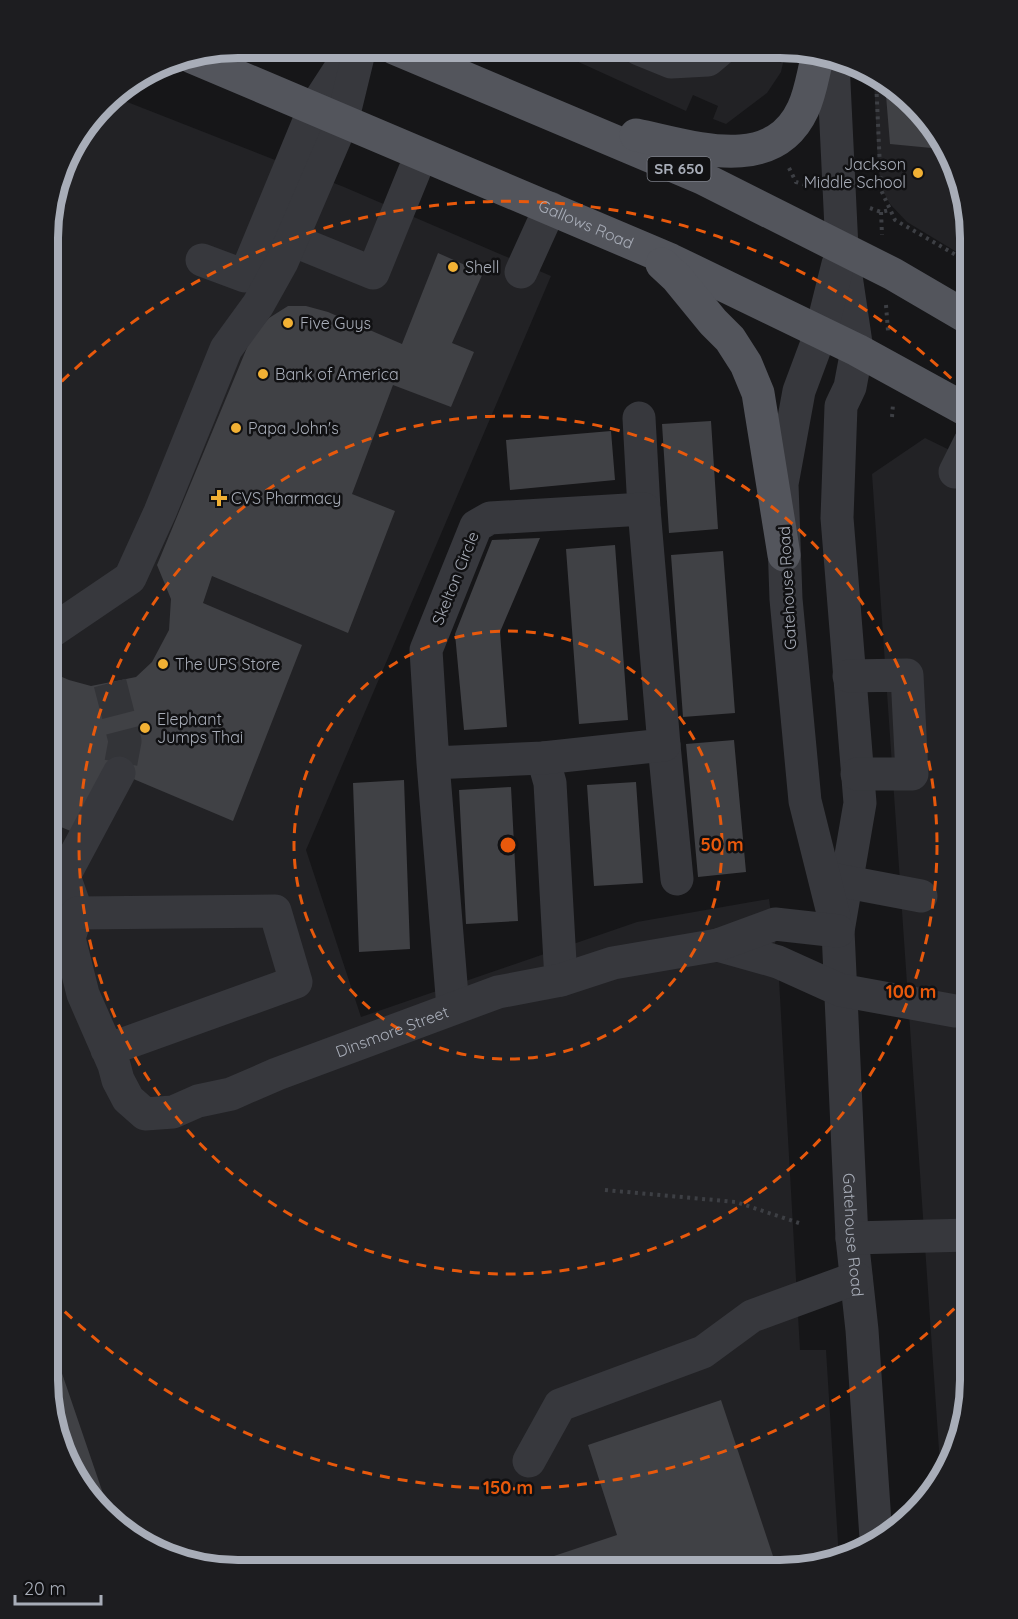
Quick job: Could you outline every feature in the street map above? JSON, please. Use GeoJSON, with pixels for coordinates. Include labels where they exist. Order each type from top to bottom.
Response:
{"type":"FeatureCollection","features":[{"type":"Feature","properties":{"kind":"main road","name":"SR 650"},"geometry":{"type":"LineString","coordinates":[[418,58],[702,178],[884,270],[960,313]]}},
{"type":"Feature","properties":{"kind":"main road","name":"Gallows Road"},"geometry":{"type":"LineString","coordinates":[[204,62],[648,250],[857,350],[960,406]]}},
{"type":"Feature","properties":{"kind":"main road"},"geometry":{"type":"LineString","coordinates":[[567,121],[702,148],[727,152],[750,151],[765,147],[792,126],[803,109],[816,63]]}},
{"type":"Feature","properties":{"kind":"main road"},"geometry":{"type":"LineString","coordinates":[[197,64],[222,70]]}},
{"type":"Feature","properties":{"kind":"main road"},"geometry":{"type":"LineString","coordinates":[[648,250],[677,278],[730,339],[746,364],[758,393],[784,555]]}},
{"type":"Feature","properties":{"kind":"street"},"geometry":{"type":"LineString","coordinates":[[58,627],[130,578],[160,512],[226,349],[258,305],[292,240],[328,115],[350,58]]}},
{"type":"Feature","properties":{"kind":"street"},"geometry":{"type":"LineString","coordinates":[[202,260],[245,276],[355,58]]}},
{"type":"Feature","properties":{"kind":"street"},"geometry":{"type":"LineString","coordinates":[[661,58],[671,62],[710,58]]}},
{"type":"Feature","properties":{"kind":"street","name":"Gatehouse Road"},"geometry":{"type":"LineString","coordinates":[[833,67],[842,249],[857,350],[850,387],[841,406],[837,518],[860,803],[835,881]]}},
{"type":"Feature","properties":{"kind":"street"},"geometry":{"type":"LineString","coordinates":[[292,240],[374,273],[421,155]]}},
{"type":"Feature","properties":{"kind":"street"},"geometry":{"type":"LineString","coordinates":[[521,272],[550,208]]}},
{"type":"Feature","properties":{"kind":"street","name":"Gatehouse Road"},"geometry":{"type":"LineString","coordinates":[[842,249],[821,332],[799,391],[782,484],[786,598],[805,801],[835,881],[852,1238],[876,1532]]}},
{"type":"Feature","properties":{"kind":"street"},"geometry":{"type":"LineString","coordinates":[[639,418],[644,509],[677,879]]}},
{"type":"Feature","properties":{"kind":"street"},"geometry":{"type":"LineString","coordinates":[[955,472],[960,462]]}},
{"type":"Feature","properties":{"kind":"street","name":"Skelton Circle"},"geometry":{"type":"LineString","coordinates":[[453,1008],[426,650],[476,526],[490,518],[644,509]]}},
{"type":"Feature","properties":{"kind":"street"},"geometry":{"type":"LineString","coordinates":[[849,676],[907,675],[912,774],[857,774]]}},
{"type":"Feature","properties":{"kind":"street"},"geometry":{"type":"LineString","coordinates":[[433,763],[543,758],[664,746]]}},
{"type":"Feature","properties":{"kind":"street"},"geometry":{"type":"LineString","coordinates":[[543,758],[550,783],[561,980]]}},
{"type":"Feature","properties":{"kind":"street"},"geometry":{"type":"LineString","coordinates":[[107,1050],[296,982],[275,911],[77,914],[64,876],[119,773]]}},
{"type":"Feature","properties":{"kind":"street"},"geometry":{"type":"LineString","coordinates":[[835,881],[921,896]]}},
{"type":"Feature","properties":{"kind":"street","name":"Dinsmore Street"},"geometry":{"type":"LineString","coordinates":[[77,914],[69,938],[83,994],[118,1080],[128,1099],[145,1114],[173,1112],[198,1101],[231,1094],[277,1074],[498,992],[561,980],[613,963],[718,945],[774,924],[838,931]]}},
{"type":"Feature","properties":{"kind":"street","name":"Dinsmore Street"},"geometry":{"type":"LineString","coordinates":[[718,945],[778,962],[840,990],[955,1011]]}},
{"type":"Feature","properties":{"kind":"street"},"geometry":{"type":"LineString","coordinates":[[852,1238],[959,1235]]}},
{"type":"Feature","properties":{"kind":"street"},"geometry":{"type":"LineString","coordinates":[[529,1461],[560,1405],[703,1352],[752,1316],[856,1278]]}},
{"type":"Feature","properties":{"kind":"path"},"geometry":{"type":"LineString","coordinates":[[876,88],[881,190],[895,220],[960,257]]}},
{"type":"Feature","properties":{"kind":"path"},"geometry":{"type":"LineString","coordinates":[[881,212],[888,329],[893,370],[892,417]]}},
{"type":"Feature","properties":{"kind":"path"},"geometry":{"type":"LineString","coordinates":[[605,1190],[736,1202],[799,1223]]}},
{"type":"Feature","properties":{"kind":"shaded area"},"geometry":{"type":"Polygon","coordinates":[[[570,58],[784,58],[781,72],[767,93],[726,124],[713,119],[718,106],[693,95],[686,111],[570,58]]]}},
{"type":"Feature","properties":{"kind":"shaded area","name":"Jackson Middle School"},"geometry":{"type":"Polygon","coordinates":[[[874,86],[907,111],[922,129],[946,170],[956,204],[960,254],[907,222],[890,204],[884,193],[878,167],[874,86]]]}},
{"type":"Feature","properties":{"kind":"shaded area"},"geometry":{"type":"Polygon","coordinates":[[[123,100],[344,187],[551,276],[306,850],[361,1017],[637,922],[769,899],[778,962],[800,1350],[826,1350],[838,1550],[803,1559],[215,1559],[170,1547],[129,1523],[111,1508],[83,1470],[68,1438],[60,1404],[58,1380],[58,239],[60,215],[72,170],[89,139],[103,120],[123,100]]]}},
{"type":"Feature","properties":{"kind":"shaded area"},"geometry":{"type":"Polygon","coordinates":[[[925,438],[960,455],[959,1392],[950,1438],[940,1462],[872,474],[925,438]]]}},
{"type":"Feature","properties":{"kind":"building"},"geometry":{"type":"Polygon","coordinates":[[[886,94],[907,111],[935,148],[890,144],[886,94]]]}},
{"type":"Feature","properties":{"kind":"building"},"geometry":{"type":"Polygon","coordinates":[[[438,253],[483,273],[452,343],[474,352],[451,407],[393,385],[352,494],[395,511],[348,633],[212,576],[203,603],[302,645],[233,821],[105,767],[80,835],[58,826],[58,675],[91,686],[136,677],[152,662],[169,630],[171,599],[157,565],[251,338],[269,318],[288,306],[306,306],[328,312],[402,344],[438,253]]]}},
{"type":"Feature","properties":{"kind":"building"},"geometry":{"type":"Polygon","coordinates":[[[711,421],[718,529],[669,533],[662,424],[711,421]]]}},
{"type":"Feature","properties":{"kind":"building"},"geometry":{"type":"Polygon","coordinates":[[[611,431],[615,480],[510,490],[506,440],[611,431]]]}},
{"type":"Feature","properties":{"kind":"building"},"geometry":{"type":"Polygon","coordinates":[[[540,538],[500,632],[507,727],[464,730],[455,634],[492,540],[540,538]]]}},
{"type":"Feature","properties":{"kind":"building"},"geometry":{"type":"Polygon","coordinates":[[[615,545],[628,720],[579,724],[566,549],[615,545]]]}},
{"type":"Feature","properties":{"kind":"building"},"geometry":{"type":"Polygon","coordinates":[[[723,551],[735,713],[683,717],[671,555],[723,551]]]}},
{"type":"Feature","properties":{"kind":"building"},"geometry":{"type":"Polygon","coordinates":[[[734,740],[746,872],[698,877],[686,744],[734,740]]]}},
{"type":"Feature","properties":{"kind":"building"},"geometry":{"type":"Polygon","coordinates":[[[404,780],[410,949],[359,952],[353,783],[404,780]]]}},
{"type":"Feature","properties":{"kind":"building"},"geometry":{"type":"Polygon","coordinates":[[[636,782],[643,883],[594,886],[587,785],[636,782]]]}},
{"type":"Feature","properties":{"kind":"building"},"geometry":{"type":"Polygon","coordinates":[[[511,787],[518,921],[466,924],[459,790],[511,787]]]}},
{"type":"Feature","properties":{"kind":"building"},"geometry":{"type":"Polygon","coordinates":[[[58,1362],[106,1502],[83,1470],[68,1438],[60,1404],[58,1362]]]}},
{"type":"Feature","properties":{"kind":"building"},"geometry":{"type":"Polygon","coordinates":[[[721,1400],[774,1560],[542,1560],[617,1535],[588,1445],[721,1400]]]}},
{"type":"Feature","properties":{"kind":"tunnel"},"geometry":{"type":"LineString","coordinates":[[110,683],[125,741],[119,773]]}},
{"type":"Feature","properties":{"kind":"place","name":"Jackson Middle School"},"geometry":{"type":"Point","coordinates":[918,173]}},
{"type":"Feature","properties":{"kind":"place","name":"Shell"},"geometry":{"type":"Point","coordinates":[453,267]}},
{"type":"Feature","properties":{"kind":"place","name":"Five Guys"},"geometry":{"type":"Point","coordinates":[288,323]}},
{"type":"Feature","properties":{"kind":"place","name":"Bank of America"},"geometry":{"type":"Point","coordinates":[263,374]}},
{"type":"Feature","properties":{"kind":"place","name":"Papa John's"},"geometry":{"type":"Point","coordinates":[236,428]}},
{"type":"Feature","properties":{"kind":"place","name":"CVS Pharmacy"},"geometry":{"type":"Point","coordinates":[219,498]}},
{"type":"Feature","properties":{"kind":"place","name":"The UPS Store"},"geometry":{"type":"Point","coordinates":[163,664]}},
{"type":"Feature","properties":{"kind":"place","name":"Elephant Jumps Thai"},"geometry":{"type":"Point","coordinates":[145,728]}}]}
